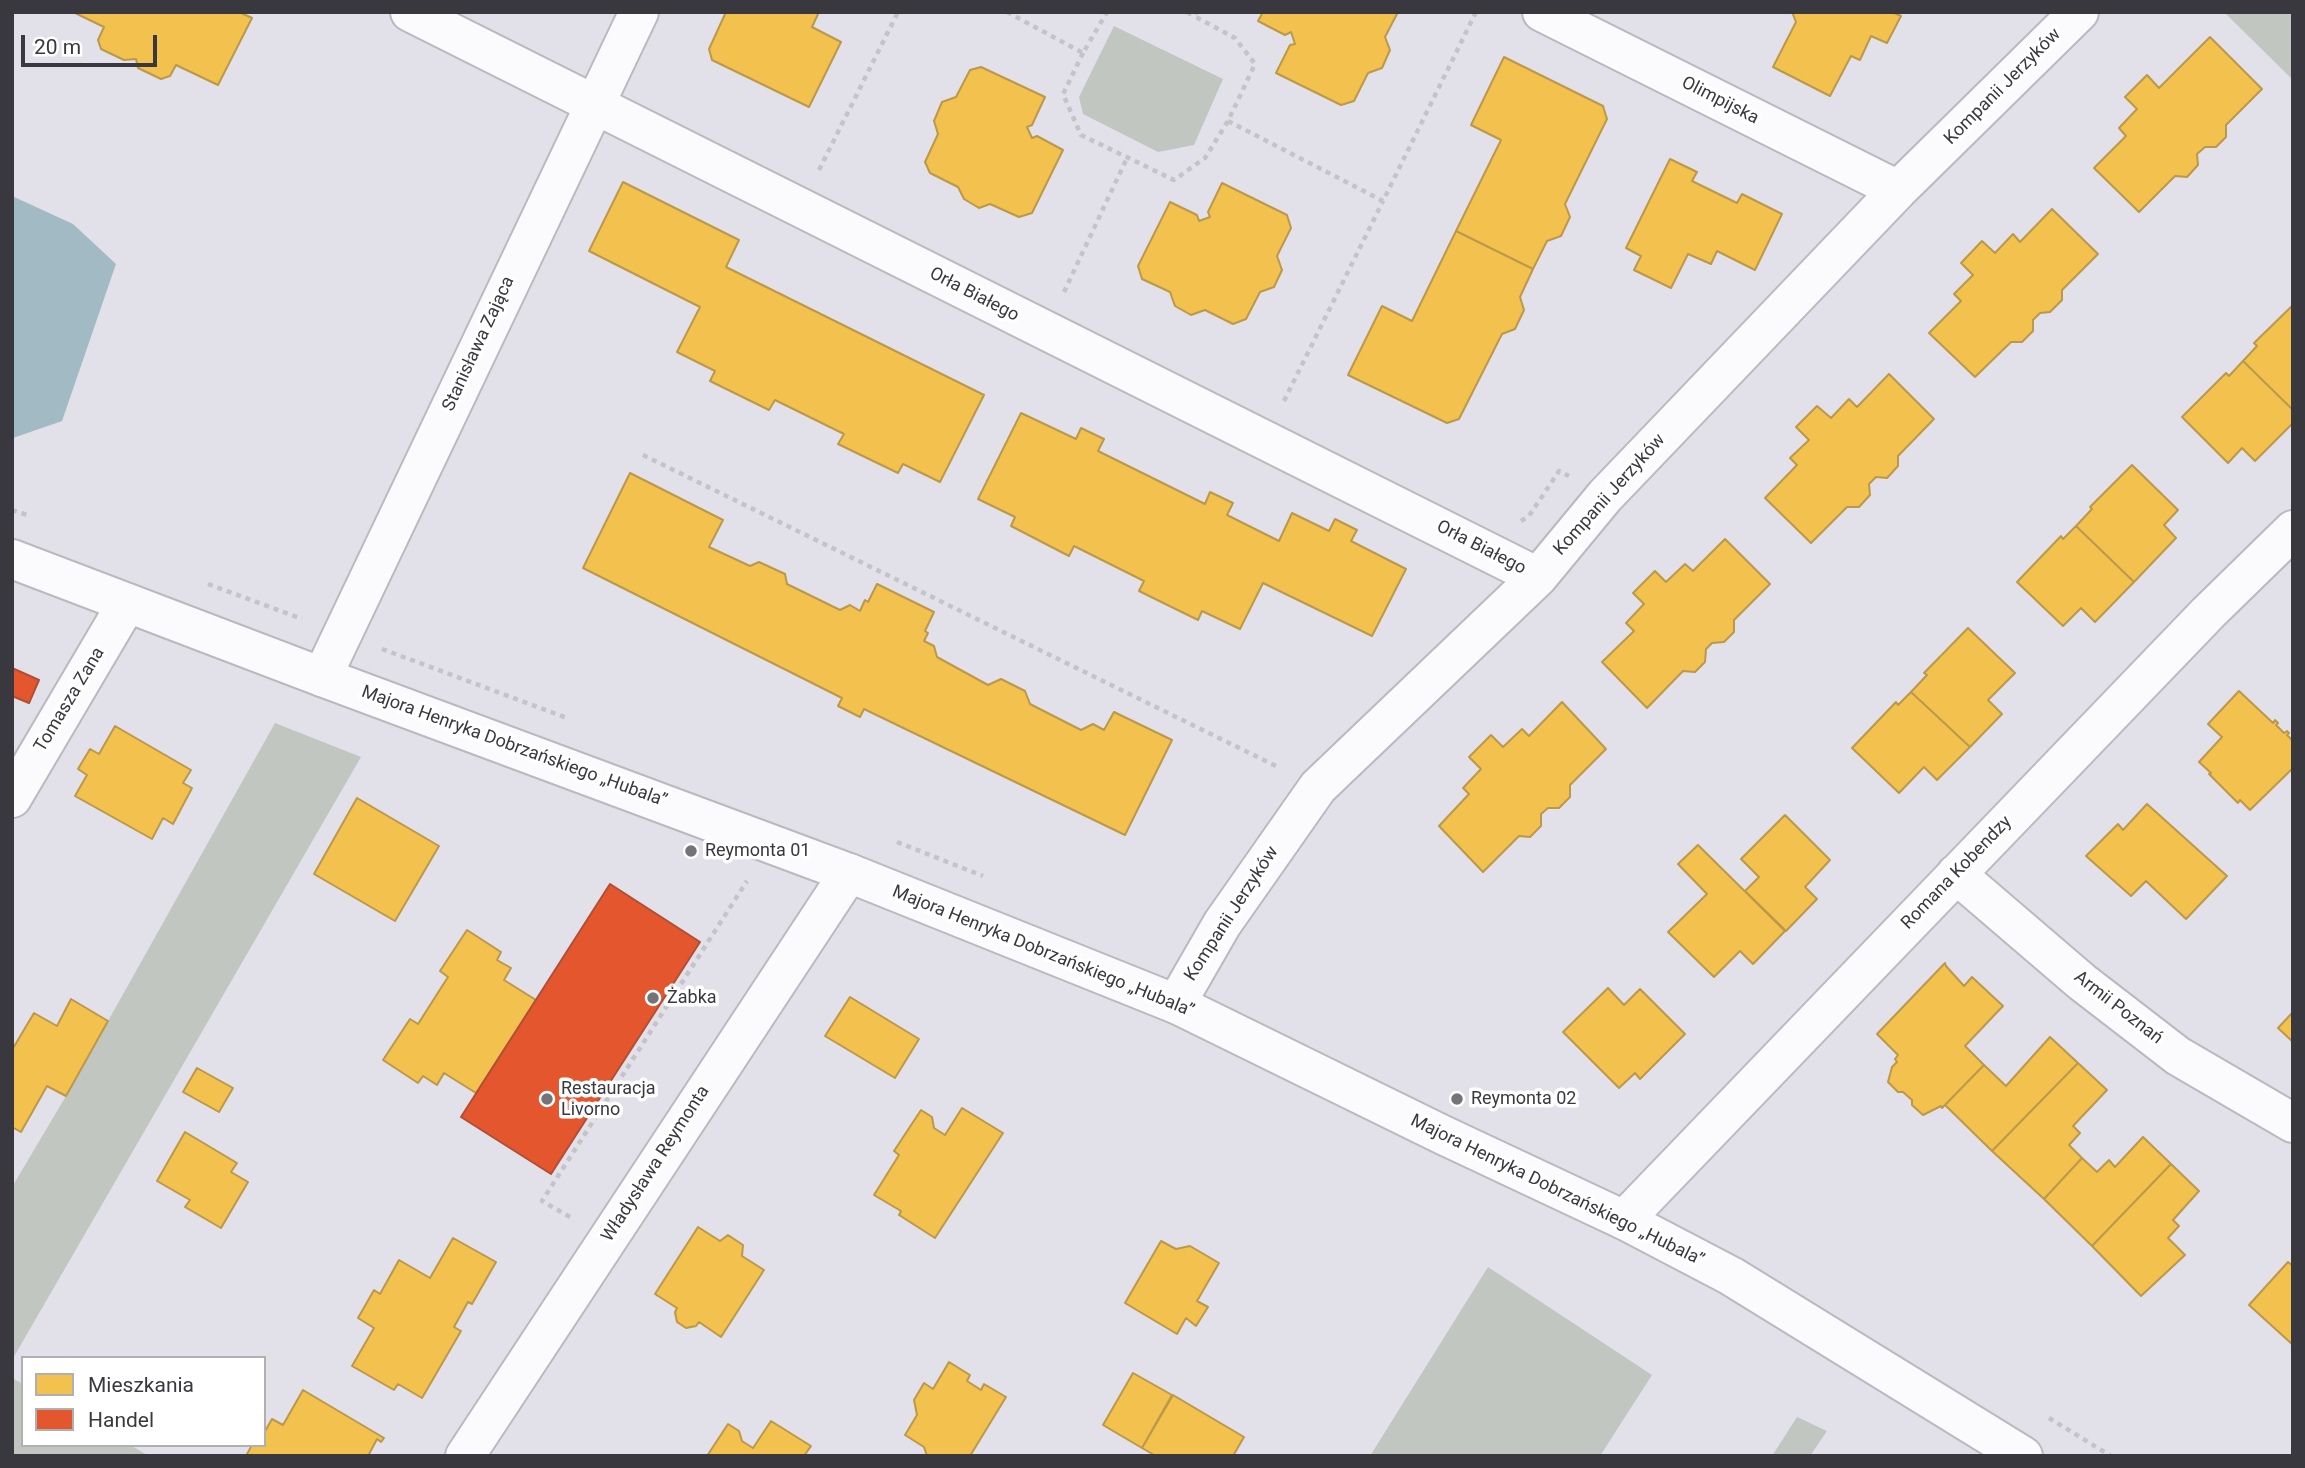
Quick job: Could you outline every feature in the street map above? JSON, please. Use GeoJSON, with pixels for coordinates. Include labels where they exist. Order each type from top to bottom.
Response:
{"type":"FeatureCollection","features":[{"type":"Feature","properties":{"kind":"street","name":"Orła Białego"},"geometry":{"type":"LineString","coordinates":[[411,12],[1538,576]]}},
{"type":"Feature","properties":{"kind":"street","name":"Stanisława Zająca"},"geometry":{"type":"LineString","coordinates":[[322,677],[639,12]]}},
{"type":"Feature","properties":{"kind":"street","name":"Olimpijska"},"geometry":{"type":"LineString","coordinates":[[1542,12],[1898,190]]}},
{"type":"Feature","properties":{"kind":"street","name":"Kompanii Jerzyków"},"geometry":{"type":"LineString","coordinates":[[1176,1004],[1222,924],[1318,787],[1538,576],[1605,496],[1898,190],[2079,12]]}},
{"type":"Feature","properties":{"kind":"street","name":"Romana Kobendzy"},"geometry":{"type":"LineString","coordinates":[[1623,1220],[2208,613],[2293,530]]}},
{"type":"Feature","properties":{"kind":"street","name":"Majora Henryka Dobrzańskiego „Hubala”"},"geometry":{"type":"LineString","coordinates":[[12,559],[849,873],[1176,1004],[1623,1220],[1731,1276],[2023,1456]]}},
{"type":"Feature","properties":{"kind":"street","name":"Tomasza Zana"},"geometry":{"type":"LineString","coordinates":[[12,798],[127,603]]}},
{"type":"Feature","properties":{"kind":"street","name":"Władysława Reymonta"},"geometry":{"type":"LineString","coordinates":[[465,1456],[849,873]]}},
{"type":"Feature","properties":{"kind":"street","name":"Armii Poznań"},"geometry":{"type":"LineString","coordinates":[[1956,874],[2082,982],[2178,1056],[2293,1123]]}},
{"type":"Feature","properties":{"kind":"path"},"geometry":{"type":"LineString","coordinates":[[818,171],[898,12]]}},
{"type":"Feature","properties":{"kind":"path"},"geometry":{"type":"LineString","coordinates":[[1007,12],[1083,53]]}},
{"type":"Feature","properties":{"kind":"path"},"geometry":{"type":"LineString","coordinates":[[1107,12],[1063,94],[1081,135],[1174,180],[1205,158],[1228,121],[1255,64],[1235,38],[1187,12]]}},
{"type":"Feature","properties":{"kind":"path"},"geometry":{"type":"LineString","coordinates":[[1283,403],[1476,12]]}},
{"type":"Feature","properties":{"kind":"path"},"geometry":{"type":"LineString","coordinates":[[1228,121],[1382,201]]}},
{"type":"Feature","properties":{"kind":"path"},"geometry":{"type":"LineString","coordinates":[[1063,293],[1127,158]]}},
{"type":"Feature","properties":{"kind":"path"},"geometry":{"type":"LineString","coordinates":[[643,454],[1318,787]]}},
{"type":"Feature","properties":{"kind":"path"},"geometry":{"type":"LineString","coordinates":[[393,702],[407,658]]}},
{"type":"Feature","properties":{"kind":"path"},"geometry":{"type":"LineString","coordinates":[[574,1220],[542,1201],[747,881]]}},
{"type":"Feature","properties":{"kind":"shaded area"},"geometry":{"type":"Polygon","coordinates":[[[2224,12],[2293,12],[2293,80],[2224,12]]]}},
{"type":"Feature","properties":{"kind":"shaded area"},"geometry":{"type":"Polygon","coordinates":[[[1114,26],[1223,79],[1194,145],[1158,152],[1083,114],[1079,97],[1114,26]]]}},
{"type":"Feature","properties":{"kind":"shaded area"},"geometry":{"type":"Polygon","coordinates":[[[275,723],[361,757],[12,1360],[12,1187],[66,1096],[275,723]]]}},
{"type":"Feature","properties":{"kind":"shaded area"},"geometry":{"type":"Polygon","coordinates":[[[1488,1267],[1652,1375],[1600,1456],[1370,1456],[1488,1267]]]}},
{"type":"Feature","properties":{"kind":"shaded area"},"geometry":{"type":"Polygon","coordinates":[[[12,1378],[21,1383],[21,1447],[133,1447],[149,1456],[12,1456],[12,1378]]]}},
{"type":"Feature","properties":{"kind":"shaded area"},"geometry":{"type":"Polygon","coordinates":[[[1797,1417],[1827,1431],[1810,1456],[1772,1456],[1797,1417]]]}},
{"type":"Feature","properties":{"kind":"water"},"geometry":{"type":"Polygon","coordinates":[[[12,196],[73,224],[116,264],[62,421],[13,438],[12,196]]]}},
{"type":"Feature","properties":{"kind":"building: Mieszkania"},"geometry":{"type":"Polygon","coordinates":[[[73,12],[239,12],[252,18],[218,85],[176,65],[170,76],[161,79],[138,68],[136,59],[124,60],[101,49],[98,40],[104,27],[73,12]]]}},
{"type":"Feature","properties":{"kind":"building: Mieszkania"},"geometry":{"type":"Polygon","coordinates":[[[726,12],[819,12],[812,27],[841,42],[809,107],[712,60],[709,49],[726,12]]]}},
{"type":"Feature","properties":{"kind":"building: Mieszkania"},"geometry":{"type":"Polygon","coordinates":[[[1263,12],[1398,12],[1385,37],[1390,50],[1382,68],[1368,73],[1354,101],[1341,105],[1276,73],[1290,45],[1295,44],[1291,32],[1285,35],[1258,21],[1263,12]]]}},
{"type":"Feature","properties":{"kind":"building: Mieszkania"},"geometry":{"type":"Polygon","coordinates":[[[1792,12],[1892,12],[1901,16],[1887,43],[1871,36],[1860,60],[1851,56],[1830,96],[1773,67],[1796,22],[1792,12]]]}},
{"type":"Feature","properties":{"kind":"building: Mieszkania"},"geometry":{"type":"Polygon","coordinates":[[[2210,37],[2262,89],[2226,125],[2226,137],[2216,147],[2205,147],[2197,154],[2198,165],[2187,177],[2175,176],[2139,212],[2094,168],[2126,136],[2119,128],[2137,109],[2125,97],[2147,75],[2159,88],[2210,37]]]}},
{"type":"Feature","properties":{"kind":"building: Mieszkania"},"geometry":{"type":"Polygon","coordinates":[[[1504,57],[1603,106],[1607,119],[1565,204],[1570,217],[1561,236],[1547,241],[1533,269],[1456,231],[1501,140],[1471,125],[1504,57]]]}},
{"type":"Feature","properties":{"kind":"building: Mieszkania"},"geometry":{"type":"Polygon","coordinates":[[[981,67],[1045,97],[1032,125],[1027,127],[1032,138],[1037,136],[1063,150],[1032,213],[1019,217],[990,204],[979,208],[964,199],[958,187],[930,173],[925,162],[938,134],[934,121],[942,102],[956,97],[970,70],[981,67]]]}},
{"type":"Feature","properties":{"kind":"building: Mieszkania"},"geometry":{"type":"Polygon","coordinates":[[[1670,159],[1697,172],[1692,181],[1737,203],[1742,194],[1782,214],[1755,270],[1717,251],[1711,264],[1688,254],[1671,288],[1634,270],[1641,256],[1626,248],[1670,159]]]}},
{"type":"Feature","properties":{"kind":"building: Mieszkania"},"geometry":{"type":"Polygon","coordinates":[[[623,182],[739,240],[726,267],[984,395],[940,482],[903,464],[898,473],[838,444],[844,434],[775,400],[769,410],[710,381],[715,371],[677,352],[700,307],[589,251],[623,182]]]}},
{"type":"Feature","properties":{"kind":"building: Mieszkania"},"geometry":{"type":"Polygon","coordinates":[[[1222,183],[1287,215],[1291,228],[1277,256],[1282,270],[1274,287],[1260,292],[1246,319],[1233,324],[1205,310],[1191,315],[1175,306],[1170,292],[1142,279],[1138,266],[1170,202],[1197,215],[1199,221],[1210,217],[1208,212],[1222,183]]]}},
{"type":"Feature","properties":{"kind":"building: Mieszkania"},"geometry":{"type":"Polygon","coordinates":[[[2052,209],[2098,254],[2062,290],[2062,300],[2050,312],[2040,313],[2033,320],[2033,331],[2022,342],[2011,342],[1975,377],[1929,333],[1961,301],[1954,294],[1973,275],[1961,263],[1982,241],[1995,253],[2013,234],[2020,242],[2052,209]]]}},
{"type":"Feature","properties":{"kind":"building: Mieszkania"},"geometry":{"type":"Polygon","coordinates":[[[1456,231],[1533,269],[1520,297],[1524,310],[1515,329],[1502,334],[1459,419],[1447,423],[1348,375],[1382,306],[1412,321],[1456,231]]]}},
{"type":"Feature","properties":{"kind":"building: Mieszkania"},"geometry":{"type":"Polygon","coordinates":[[[2293,305],[2293,410],[2243,361],[2257,346],[2254,343],[2293,305]]]}},
{"type":"Feature","properties":{"kind":"building: Mieszkania"},"geometry":{"type":"Polygon","coordinates":[[[2243,361],[2293,410],[2293,423],[2255,461],[2242,448],[2228,463],[2182,417],[2226,373],[2229,376],[2243,361]]]}},
{"type":"Feature","properties":{"kind":"building: Mieszkania"},"geometry":{"type":"Polygon","coordinates":[[[1889,374],[1934,419],[1898,456],[1898,466],[1887,478],[1876,477],[1869,484],[1870,495],[1859,507],[1847,507],[1811,543],[1765,498],[1797,465],[1790,458],[1809,440],[1796,427],[1817,406],[1831,418],[1849,399],[1857,407],[1889,374]]]}},
{"type":"Feature","properties":{"kind":"building: Mieszkania"},"geometry":{"type":"Polygon","coordinates":[[[1021,413],[1076,439],[1081,428],[1104,439],[1098,451],[1205,504],[1210,492],[1233,503],[1227,515],[1279,541],[1292,513],[1329,531],[1335,519],[1357,530],[1351,541],[1406,569],[1372,636],[1263,583],[1240,629],[1202,611],[1198,620],[1139,591],[1144,581],[1074,546],[1069,556],[1011,526],[1015,517],[978,499],[1021,413]]]}},
{"type":"Feature","properties":{"kind":"building: Mieszkania"},"geometry":{"type":"Polygon","coordinates":[[[2132,465],[2178,510],[2164,525],[2176,538],[2134,582],[2076,526],[2092,509],[2090,507],[2132,465]]]}},
{"type":"Feature","properties":{"kind":"building: Mieszkania"},"geometry":{"type":"Polygon","coordinates":[[[630,473],[723,520],[709,547],[750,566],[759,562],[785,574],[787,584],[840,610],[850,605],[860,611],[877,584],[934,612],[925,631],[928,633],[924,641],[934,646],[937,657],[988,685],[1001,679],[1025,691],[1030,704],[1081,730],[1093,724],[1104,730],[1114,712],[1172,740],[1125,835],[864,709],[860,717],[838,706],[842,698],[583,568],[630,473]]]}},
{"type":"Feature","properties":{"kind":"building: Mieszkania"},"geometry":{"type":"Polygon","coordinates":[[[2076,526],[2134,582],[2095,622],[2081,608],[2063,626],[2017,582],[2061,536],[2063,539],[2076,526]]]}},
{"type":"Feature","properties":{"kind":"building: Mieszkania"},"geometry":{"type":"Polygon","coordinates":[[[1725,539],[1770,584],[1734,620],[1734,632],[1724,642],[1712,643],[1706,649],[1705,662],[1695,672],[1683,671],[1647,708],[1602,662],[1634,631],[1626,623],[1644,604],[1633,593],[1655,571],[1666,582],[1685,564],[1693,571],[1725,539]]]}},
{"type":"Feature","properties":{"kind":"building: Mieszkania"},"geometry":{"type":"Polygon","coordinates":[[[1968,628],[2015,673],[1988,700],[2002,714],[1970,747],[1911,692],[1927,675],[1924,673],[1968,628]]]}},
{"type":"Feature","properties":{"kind":"building: Mieszkania"},"geometry":{"type":"Polygon","coordinates":[[[2239,691],[2273,723],[2275,720],[2284,733],[2287,731],[2293,741],[2293,768],[2250,810],[2240,800],[2238,803],[2199,762],[2222,737],[2208,724],[2239,691]]]}},
{"type":"Feature","properties":{"kind":"building: Mieszkania"},"geometry":{"type":"Polygon","coordinates":[[[1911,692],[1970,747],[1937,780],[1924,767],[1899,793],[1852,748],[1896,702],[1898,705],[1911,692]]]}},
{"type":"Feature","properties":{"kind":"building: Mieszkania"},"geometry":{"type":"Polygon","coordinates":[[[1562,702],[1606,749],[1570,785],[1570,797],[1559,808],[1548,808],[1541,814],[1541,826],[1530,837],[1519,836],[1483,872],[1439,826],[1469,794],[1463,788],[1481,769],[1469,757],[1491,735],[1503,747],[1522,729],[1529,736],[1562,702]]]}},
{"type":"Feature","properties":{"kind":"building: Mieszkania"},"geometry":{"type":"Polygon","coordinates":[[[115,726],[191,770],[183,783],[192,788],[173,824],[163,818],[152,839],[75,796],[87,775],[78,769],[90,749],[99,754],[115,726]]]}},
{"type":"Feature","properties":{"kind":"building: Mieszkania"},"geometry":{"type":"Polygon","coordinates":[[[357,798],[439,846],[395,921],[314,874],[357,798]]]}},
{"type":"Feature","properties":{"kind":"building: Mieszkania"},"geometry":{"type":"Polygon","coordinates":[[[2147,804],[2227,876],[2186,919],[2146,881],[2131,896],[2086,856],[2118,824],[2123,830],[2147,804]]]}},
{"type":"Feature","properties":{"kind":"building: Mieszkania"},"geometry":{"type":"Polygon","coordinates":[[[1785,815],[1830,860],[1805,887],[1817,899],[1786,931],[1745,891],[1759,877],[1741,859],[1785,815]]]}},
{"type":"Feature","properties":{"kind":"building: Mieszkania"},"geometry":{"type":"Polygon","coordinates":[[[1698,845],[1785,931],[1753,964],[1740,951],[1714,977],[1668,932],[1707,894],[1678,864],[1698,845]]]}},
{"type":"Feature","properties":{"kind":"building: Mieszkania"},"geometry":{"type":"Polygon","coordinates":[[[467,930],[501,952],[497,960],[511,968],[504,980],[536,1000],[476,1093],[444,1073],[437,1085],[423,1076],[418,1083],[383,1060],[410,1019],[418,1024],[448,977],[440,971],[467,930]]]}},
{"type":"Feature","properties":{"kind":"building: Mieszkania"},"geometry":{"type":"Polygon","coordinates":[[[1945,963],[1964,986],[1972,977],[2003,1006],[1965,1046],[1984,1065],[1942,1108],[1941,1106],[1923,1115],[1912,1105],[1912,1100],[1888,1082],[1898,1055],[1877,1034],[1945,963]]]}},
{"type":"Feature","properties":{"kind":"building: Mieszkania"},"geometry":{"type":"Polygon","coordinates":[[[1608,988],[1624,1005],[1640,989],[1685,1034],[1640,1079],[1635,1073],[1619,1088],[1563,1032],[1608,988]]]}},
{"type":"Feature","properties":{"kind":"building: Mieszkania"},"geometry":{"type":"Polygon","coordinates":[[[850,997],[919,1039],[895,1078],[825,1036],[850,997]]]}},
{"type":"Feature","properties":{"kind":"building: Mieszkania"},"geometry":{"type":"Polygon","coordinates":[[[71,999],[108,1021],[66,1096],[47,1086],[21,1132],[12,1127],[12,1050],[34,1013],[57,1026],[71,999]]]}},
{"type":"Feature","properties":{"kind":"building: Mieszkania"},"geometry":{"type":"Polygon","coordinates":[[[2293,1012],[2293,1042],[2278,1028],[2293,1012]]]}},
{"type":"Feature","properties":{"kind":"building: Mieszkania"},"geometry":{"type":"Polygon","coordinates":[[[2050,1037],[2078,1063],[1992,1151],[1945,1105],[1984,1065],[2006,1086],[2050,1037]]]}},
{"type":"Feature","properties":{"kind":"building: Mieszkania"},"geometry":{"type":"Polygon","coordinates":[[[2078,1063],[2107,1090],[2073,1126],[2080,1133],[2069,1145],[2082,1158],[2044,1199],[1992,1151],[2078,1063]]]}},
{"type":"Feature","properties":{"kind":"building: Mieszkania"},"geometry":{"type":"Polygon","coordinates":[[[197,1068],[233,1088],[219,1112],[183,1092],[197,1068]]]}},
{"type":"Feature","properties":{"kind":"building: Mieszkania"},"geometry":{"type":"Polygon","coordinates":[[[962,1108],[1003,1133],[935,1238],[899,1215],[901,1211],[874,1195],[899,1155],[894,1151],[921,1110],[932,1117],[934,1128],[945,1135],[962,1108]]]}},
{"type":"Feature","properties":{"kind":"building: Mieszkania"},"geometry":{"type":"Polygon","coordinates":[[[185,1132],[237,1163],[231,1172],[248,1182],[221,1228],[185,1207],[190,1200],[157,1181],[185,1132]]]}},
{"type":"Feature","properties":{"kind":"building: Mieszkania"},"geometry":{"type":"Polygon","coordinates":[[[2143,1137],[2171,1164],[2092,1246],[2044,1199],[2082,1158],[2097,1172],[2109,1160],[2115,1167],[2143,1137]]]}},
{"type":"Feature","properties":{"kind":"building: Mieszkania"},"geometry":{"type":"Polygon","coordinates":[[[2171,1164],[2199,1191],[2173,1220],[2179,1226],[2168,1238],[2185,1255],[2141,1296],[2092,1246],[2171,1164]]]}},
{"type":"Feature","properties":{"kind":"building: Mieszkania"},"geometry":{"type":"Polygon","coordinates":[[[698,1227],[720,1241],[728,1235],[743,1245],[742,1256],[764,1270],[721,1337],[699,1322],[696,1326],[686,1328],[677,1322],[677,1308],[655,1294],[698,1227]]]}},
{"type":"Feature","properties":{"kind":"building: Mieszkania"},"geometry":{"type":"Polygon","coordinates":[[[453,1238],[496,1262],[472,1304],[468,1302],[454,1327],[461,1331],[422,1398],[398,1384],[394,1390],[352,1366],[374,1328],[358,1318],[374,1290],[380,1294],[399,1260],[430,1278],[453,1238]]]}},
{"type":"Feature","properties":{"kind":"building: Mieszkania"},"geometry":{"type":"Polygon","coordinates":[[[1161,1241],[1176,1249],[1190,1246],[1219,1263],[1197,1301],[1208,1307],[1196,1326],[1186,1318],[1177,1334],[1125,1303],[1161,1241]]]}},
{"type":"Feature","properties":{"kind":"building: Mieszkania"},"geometry":{"type":"Polygon","coordinates":[[[2288,1262],[2293,1266],[2293,1345],[2249,1305],[2288,1262]]]}},
{"type":"Feature","properties":{"kind":"building: Mieszkania"},"geometry":{"type":"Polygon","coordinates":[[[949,1362],[970,1375],[967,1381],[981,1390],[984,1384],[1006,1397],[970,1456],[927,1456],[924,1447],[905,1435],[917,1415],[914,1400],[924,1383],[933,1389],[949,1362]]]}},
{"type":"Feature","properties":{"kind":"building: Mieszkania"},"geometry":{"type":"Polygon","coordinates":[[[1133,1373],[1172,1395],[1142,1448],[1103,1425],[1133,1373]]]}},
{"type":"Feature","properties":{"kind":"building: Mieszkania"},"geometry":{"type":"Polygon","coordinates":[[[303,1390],[384,1438],[381,1442],[377,1439],[368,1456],[247,1454],[251,1447],[266,1447],[266,1430],[272,1419],[283,1425],[303,1390]]]}},
{"type":"Feature","properties":{"kind":"building: Mieszkania"},"geometry":{"type":"Polygon","coordinates":[[[1173,1395],[1244,1437],[1233,1456],[1156,1456],[1142,1448],[1173,1395]]]}},
{"type":"Feature","properties":{"kind":"building: Mieszkania"},"geometry":{"type":"Polygon","coordinates":[[[771,1421],[811,1446],[804,1456],[707,1456],[728,1424],[739,1431],[742,1441],[753,1448],[771,1421]]]}},
{"type":"Feature","properties":{"kind":"building: Handel"},"geometry":{"type":"Polygon","coordinates":[[[12,668],[39,680],[29,703],[12,696],[12,668]]]}},
{"type":"Feature","properties":{"kind":"building: Handel"},"geometry":{"type":"Polygon","coordinates":[[[610,884],[700,942],[551,1174],[461,1117],[610,884]]]}},
{"type":"Feature","properties":{"kind":"place","name":"Reymonta 01"},"geometry":{"type":"Point","coordinates":[691,851]}},
{"type":"Feature","properties":{"kind":"place","name":"Żabka"},"geometry":{"type":"Point","coordinates":[653,998]}},
{"type":"Feature","properties":{"kind":"place","name":"Restauracja Livorno"},"geometry":{"type":"Point","coordinates":[547,1099]}},
{"type":"Feature","properties":{"kind":"place","name":"Reymonta 02"},"geometry":{"type":"Point","coordinates":[1457,1099]}}]}
